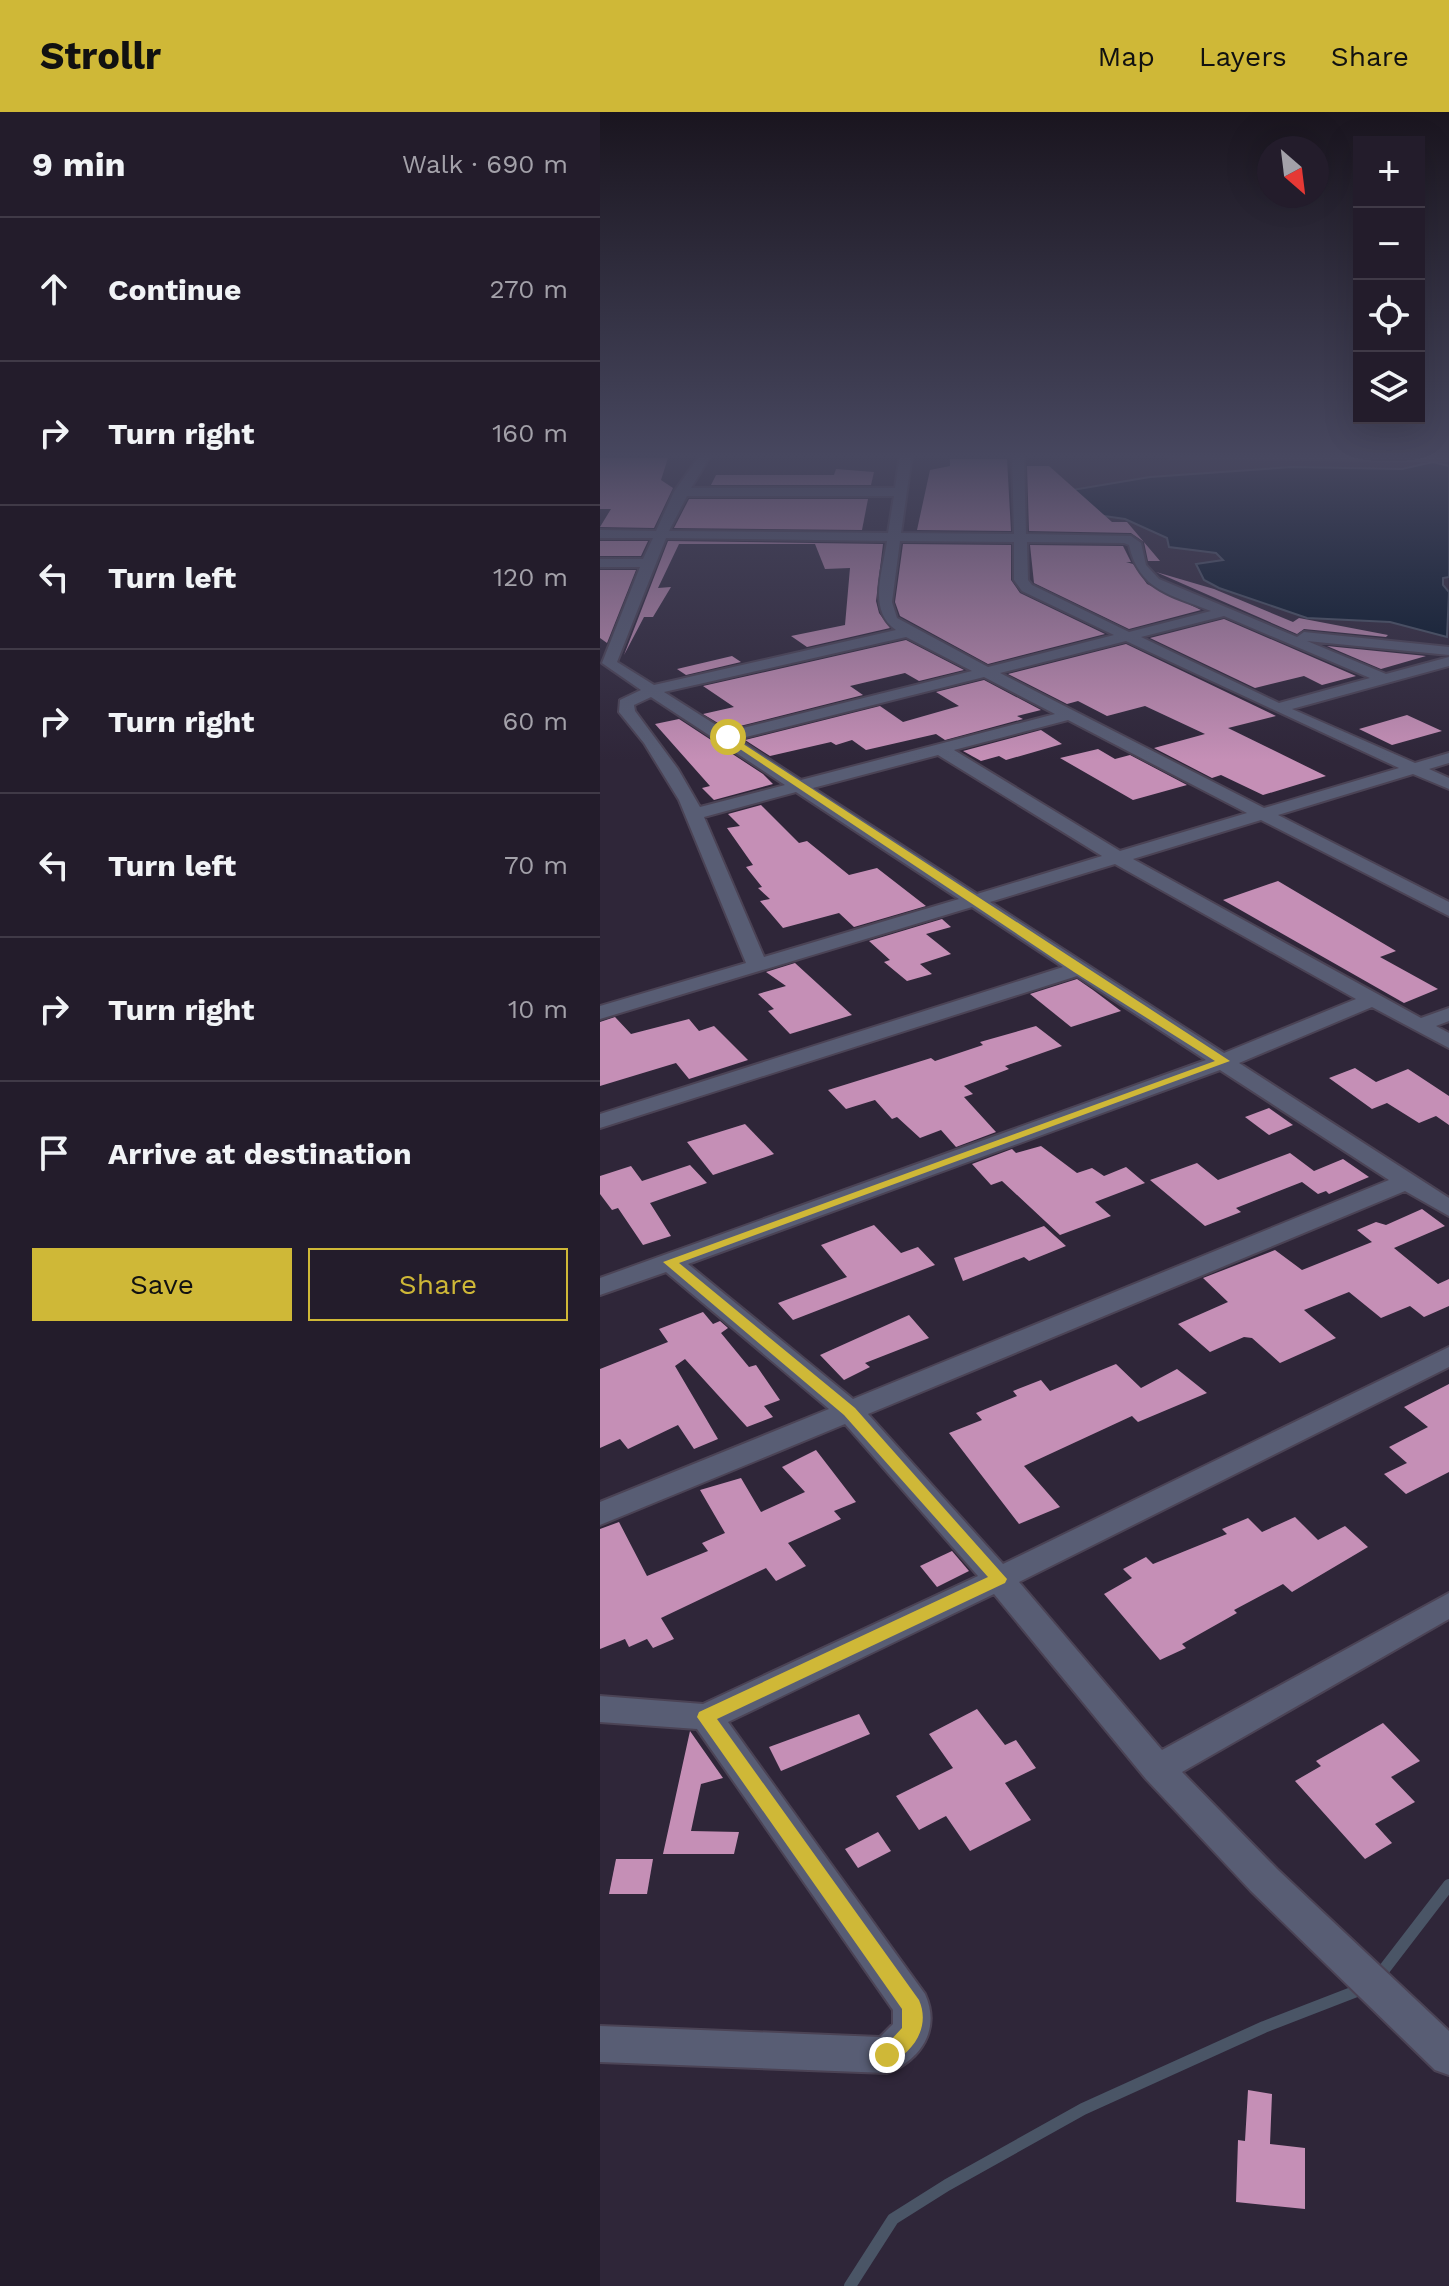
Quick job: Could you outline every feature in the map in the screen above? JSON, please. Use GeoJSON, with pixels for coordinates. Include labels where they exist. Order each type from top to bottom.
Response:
{"type":"FeatureCollection","features":[{"type":"Feature","properties":{"kind":"street"},"geometry":{"type":"LineString","coordinates":[[649,556],[608,645],[609,663],[728,737],[972,901],[1449,1209]]}},
{"type":"Feature","properties":{"kind":"street"},"geometry":{"type":"LineString","coordinates":[[893,556],[885,602],[891,620],[908,632],[1449,910]]}},
{"type":"Feature","properties":{"kind":"street"},"geometry":{"type":"LineString","coordinates":[[1020,556],[1021,580],[1027,588],[1277,708],[1449,784]]}},
{"type":"Feature","properties":{"kind":"street"},"geometry":{"type":"LineString","coordinates":[[1138,556],[1146,576],[1386,679]]}},
{"type":"Feature","properties":{"kind":"street"},"geometry":{"type":"LineString","coordinates":[[600,563],[646,563]]}},
{"type":"Feature","properties":{"kind":"street"},"geometry":{"type":"LineString","coordinates":[[728,737],[1224,612]]}},
{"type":"Feature","properties":{"kind":"street"},"geometry":{"type":"LineString","coordinates":[[757,966],[694,814],[667,760],[625,708],[630,698],[654,690],[908,632]]}},
{"type":"Feature","properties":{"kind":"street"},"geometry":{"type":"LineString","coordinates":[[1274,633],[1449,651]]}},
{"type":"Feature","properties":{"kind":"street"},"geometry":{"type":"LineString","coordinates":[[1277,708],[1449,661]]}},
{"type":"Feature","properties":{"kind":"street"},"geometry":{"type":"LineString","coordinates":[[694,814],[1069,715]]}},
{"type":"Feature","properties":{"kind":"street"},"geometry":{"type":"LineString","coordinates":[[942,750],[1118,858],[1449,1042]]}},
{"type":"Feature","properties":{"kind":"street"},"geometry":{"type":"LineString","coordinates":[[600,1013],[1449,758]]}},
{"type":"Feature","properties":{"kind":"street"},"geometry":{"type":"LineString","coordinates":[[600,1121],[1078,969]]}},
{"type":"Feature","properties":{"kind":"street"},"geometry":{"type":"LineString","coordinates":[[600,1287],[1224,1061],[1374,999]]}},
{"type":"Feature","properties":{"kind":"street"},"geometry":{"type":"LineString","coordinates":[[1421,1025],[1449,1014]]}},
{"type":"Feature","properties":{"kind":"street"},"geometry":{"type":"LineString","coordinates":[[600,1514],[1406,1182]]}},
{"type":"Feature","properties":{"kind":"street"},"geometry":{"type":"LineString","coordinates":[[670,1262],[849,1411],[999,1579],[1158,1769],[1264,1880],[1449,2057]]}},
{"type":"Feature","properties":{"kind":"street"},"geometry":{"type":"LineString","coordinates":[[609,1705],[706,1717],[999,1579],[1449,1356]]}},
{"type":"Feature","properties":{"kind":"street"},"geometry":{"type":"LineString","coordinates":[[1158,1769],[1449,1605]]}},
{"type":"Feature","properties":{"kind":"street"},"geometry":{"type":"LineString","coordinates":[[600,2044],[887,2055],[912,2032],[912,2006],[706,1717]]}},
{"type":"Feature","properties":{"kind":"water"},"geometry":{"type":"Polygon","coordinates":[[[1219,556],[1449,556],[1449,577],[1443,578],[1443,585],[1449,592],[1447,637],[1390,622],[1307,618],[1219,588],[1204,580],[1196,564],[1223,560],[1219,556]]]}},
{"type":"Feature","properties":{"kind":"building"},"geometry":{"type":"Polygon","coordinates":[[[662,556],[673,556],[658,588],[671,587],[653,617],[644,617],[624,655],[662,556]]]}},
{"type":"Feature","properties":{"kind":"building"},"geometry":{"type":"Polygon","coordinates":[[[820,556],[881,556],[876,601],[879,613],[890,628],[807,647],[791,636],[845,625],[850,568],[825,569],[820,556]]]}},
{"type":"Feature","properties":{"kind":"building"},"geometry":{"type":"Polygon","coordinates":[[[901,556],[1011,556],[1011,580],[1020,593],[1105,634],[988,664],[900,616],[895,602],[901,556]]]}},
{"type":"Feature","properties":{"kind":"building"},"geometry":{"type":"Polygon","coordinates":[[[1031,556],[1128,556],[1131,562],[1126,562],[1133,564],[1147,584],[1201,610],[1129,629],[1034,583],[1031,556]]]}},
{"type":"Feature","properties":{"kind":"building"},"geometry":{"type":"Polygon","coordinates":[[[1147,556],[1156,556],[1160,561],[1148,561],[1147,556]]]}},
{"type":"Feature","properties":{"kind":"building"},"geometry":{"type":"Polygon","coordinates":[[[600,570],[636,570],[607,643],[600,638],[600,570]]]}},
{"type":"Feature","properties":{"kind":"building"},"geometry":{"type":"Polygon","coordinates":[[[1156,572],[1214,589],[1293,622],[1299,618],[1388,635],[1304,629],[1297,634],[1156,572]]]}},
{"type":"Feature","properties":{"kind":"building"},"geometry":{"type":"Polygon","coordinates":[[[1224,619],[1356,676],[1322,685],[1304,676],[1255,688],[1150,638],[1224,619]]]}},
{"type":"Feature","properties":{"kind":"building"},"geometry":{"type":"Polygon","coordinates":[[[906,640],[964,670],[919,681],[905,673],[850,686],[863,695],[728,729],[703,714],[734,707],[703,686],[906,640]]]}},
{"type":"Feature","properties":{"kind":"building"},"geometry":{"type":"Polygon","coordinates":[[[1126,644],[1276,716],[1228,728],[1326,776],[1263,795],[1221,775],[1212,778],[1154,748],[1205,734],[1145,706],[1107,716],[1078,701],[1067,704],[1008,674],[1126,644]]]}},
{"type":"Feature","properties":{"kind":"building"},"geometry":{"type":"Polygon","coordinates":[[[1327,646],[1426,656],[1381,669],[1327,646]]]}},
{"type":"Feature","properties":{"kind":"building"},"geometry":{"type":"Polygon","coordinates":[[[732,656],[741,662],[686,675],[677,669],[732,656]]]}},
{"type":"Feature","properties":{"kind":"building"},"geometry":{"type":"Polygon","coordinates":[[[984,680],[1041,710],[1017,716],[1023,719],[945,740],[936,734],[866,750],[852,740],[770,756],[745,740],[880,706],[903,722],[959,706],[936,692],[984,680]]]}},
{"type":"Feature","properties":{"kind":"building"},"geometry":{"type":"Polygon","coordinates":[[[1407,715],[1442,731],[1392,745],[1359,729],[1407,715]]]}},
{"type":"Feature","properties":{"kind":"building"},"geometry":{"type":"Polygon","coordinates":[[[679,719],[763,774],[773,784],[714,800],[702,788],[710,786],[655,724],[679,719]]]}},
{"type":"Feature","properties":{"kind":"building"},"geometry":{"type":"Polygon","coordinates":[[[1041,730],[1062,744],[1006,760],[999,756],[981,761],[963,751],[1041,730]]]}},
{"type":"Feature","properties":{"kind":"building"},"geometry":{"type":"Polygon","coordinates":[[[1098,749],[1115,759],[1130,755],[1187,785],[1133,800],[1060,758],[1098,749]]]}},
{"type":"Feature","properties":{"kind":"building"},"geometry":{"type":"Polygon","coordinates":[[[761,805],[799,843],[807,841],[849,875],[877,868],[926,906],[854,927],[839,913],[783,928],[760,901],[770,899],[758,888],[762,887],[746,867],[753,865],[727,828],[740,826],[728,814],[761,805]]]}},
{"type":"Feature","properties":{"kind":"building"},"geometry":{"type":"Polygon","coordinates":[[[1278,881],[1396,951],[1380,957],[1438,989],[1404,1003],[1223,900],[1278,881]]]}},
{"type":"Feature","properties":{"kind":"building"},"geometry":{"type":"Polygon","coordinates":[[[942,919],[951,927],[926,934],[951,954],[920,964],[932,974],[907,981],[884,962],[890,960],[869,941],[942,919]]]}},
{"type":"Feature","properties":{"kind":"building"},"geometry":{"type":"Polygon","coordinates":[[[795,963],[852,1015],[790,1034],[768,1011],[774,1009],[758,994],[786,986],[766,972],[795,963]]]}},
{"type":"Feature","properties":{"kind":"building"},"geometry":{"type":"Polygon","coordinates":[[[1077,979],[1121,1011],[1071,1027],[1030,994],[1077,979]]]}},
{"type":"Feature","properties":{"kind":"building"},"geometry":{"type":"Polygon","coordinates":[[[615,1017],[631,1034],[689,1019],[699,1031],[714,1026],[748,1060],[689,1079],[676,1063],[600,1086],[600,1022],[615,1017]]]}},
{"type":"Feature","properties":{"kind":"building"},"geometry":{"type":"Polygon","coordinates":[[[1036,1026],[1062,1046],[1005,1066],[1009,1069],[964,1086],[973,1094],[964,1097],[996,1132],[956,1147],[941,1130],[920,1138],[897,1117],[892,1119],[875,1100],[846,1109],[828,1090],[931,1058],[935,1061],[983,1045],[980,1042],[1036,1026]]]}},
{"type":"Feature","properties":{"kind":"building"},"geometry":{"type":"Polygon","coordinates":[[[1355,1068],[1376,1082],[1408,1069],[1449,1096],[1449,1125],[1436,1116],[1419,1123],[1387,1103],[1372,1109],[1329,1078],[1355,1068]]]}},
{"type":"Feature","properties":{"kind":"building"},"geometry":{"type":"Polygon","coordinates":[[[1269,1108],[1293,1125],[1269,1135],[1245,1117],[1269,1108]]]}},
{"type":"Feature","properties":{"kind":"building"},"geometry":{"type":"Polygon","coordinates":[[[745,1124],[774,1154],[713,1175],[687,1142],[745,1124]]]}},
{"type":"Feature","properties":{"kind":"building"},"geometry":{"type":"Polygon","coordinates":[[[1041,1146],[1077,1173],[1092,1168],[1104,1176],[1126,1167],[1145,1183],[1095,1202],[1111,1216],[1060,1235],[1002,1181],[991,1185],[972,1164],[1012,1149],[1016,1153],[1041,1146]]]}},
{"type":"Feature","properties":{"kind":"building"},"geometry":{"type":"Polygon","coordinates":[[[1290,1153],[1314,1171],[1343,1159],[1369,1177],[1329,1194],[1326,1191],[1318,1194],[1302,1182],[1236,1208],[1241,1212],[1205,1226],[1150,1180],[1197,1163],[1218,1180],[1290,1153]]]}},
{"type":"Feature","properties":{"kind":"building"},"geometry":{"type":"Polygon","coordinates":[[[690,1165],[707,1183],[650,1203],[671,1236],[643,1245],[618,1208],[612,1210],[600,1194],[600,1176],[631,1166],[642,1181],[690,1165]]]}},
{"type":"Feature","properties":{"kind":"building"},"geometry":{"type":"Polygon","coordinates":[[[1422,1209],[1445,1226],[1394,1248],[1438,1284],[1449,1279],[1449,1306],[1424,1317],[1410,1306],[1381,1318],[1349,1292],[1304,1310],[1336,1338],[1280,1363],[1252,1338],[1244,1337],[1210,1352],[1178,1324],[1228,1302],[1203,1278],[1275,1250],[1302,1270],[1372,1242],[1357,1230],[1376,1222],[1386,1225],[1422,1209]]]}},
{"type":"Feature","properties":{"kind":"building"},"geometry":{"type":"Polygon","coordinates":[[[874,1225],[901,1253],[918,1247],[935,1265],[793,1320],[778,1303],[847,1277],[821,1245],[874,1225]]]}},
{"type":"Feature","properties":{"kind":"building"},"geometry":{"type":"Polygon","coordinates":[[[1044,1226],[1066,1246],[1029,1261],[1024,1257],[963,1281],[954,1258],[1044,1226]]]}},
{"type":"Feature","properties":{"kind":"building"},"geometry":{"type":"Polygon","coordinates":[[[703,1312],[713,1324],[720,1321],[728,1328],[721,1333],[749,1367],[756,1365],[780,1400],[764,1406],[773,1417],[747,1427],[685,1359],[675,1366],[718,1439],[694,1449],[678,1425],[628,1449],[620,1439],[600,1448],[600,1369],[668,1342],[659,1329],[703,1312]]]}},
{"type":"Feature","properties":{"kind":"building"},"geometry":{"type":"Polygon","coordinates":[[[909,1315],[929,1338],[865,1363],[870,1367],[844,1380],[820,1355],[909,1315]]]}},
{"type":"Feature","properties":{"kind":"building"},"geometry":{"type":"Polygon","coordinates":[[[1116,1364],[1141,1388],[1177,1369],[1207,1393],[1138,1422],[1132,1416],[1024,1466],[1060,1507],[1019,1524],[949,1433],[982,1420],[976,1413],[1017,1396],[1013,1391],[1041,1380],[1050,1391],[1116,1364]]]}},
{"type":"Feature","properties":{"kind":"building"},"geometry":{"type":"Polygon","coordinates":[[[1449,1384],[1449,1472],[1406,1494],[1384,1474],[1407,1463],[1389,1447],[1428,1427],[1404,1407],[1449,1384]]]}},
{"type":"Feature","properties":{"kind":"building"},"geometry":{"type":"Polygon","coordinates":[[[816,1450],[856,1502],[834,1511],[841,1519],[788,1543],[806,1566],[776,1581],[766,1568],[661,1618],[674,1639],[653,1648],[647,1639],[629,1647],[625,1639],[600,1649],[600,1529],[619,1522],[647,1576],[708,1551],[702,1543],[725,1533],[700,1490],[741,1478],[761,1512],[805,1492],[782,1467],[816,1450]]]}},
{"type":"Feature","properties":{"kind":"building"},"geometry":{"type":"Polygon","coordinates":[[[1295,1517],[1318,1540],[1345,1526],[1368,1547],[1292,1592],[1283,1584],[1234,1610],[1237,1613],[1182,1644],[1186,1648],[1160,1660],[1104,1594],[1132,1578],[1123,1569],[1146,1557],[1153,1564],[1227,1534],[1222,1529],[1248,1518],[1262,1532],[1295,1517]]]}},
{"type":"Feature","properties":{"kind":"building"},"geometry":{"type":"Polygon","coordinates":[[[952,1551],[969,1571],[937,1587],[920,1566],[952,1551]]]}},
{"type":"Feature","properties":{"kind":"building"},"geometry":{"type":"Polygon","coordinates":[[[977,1709],[1005,1745],[1016,1740],[1036,1768],[1005,1783],[1031,1820],[970,1851],[946,1816],[919,1830],[896,1796],[953,1768],[929,1734],[977,1709]]]}},
{"type":"Feature","properties":{"kind":"building"},"geometry":{"type":"Polygon","coordinates":[[[859,1714],[870,1734],[781,1771],[769,1747],[859,1714]]]}},
{"type":"Feature","properties":{"kind":"building"},"geometry":{"type":"Polygon","coordinates":[[[1383,1723],[1420,1761],[1391,1777],[1415,1802],[1375,1824],[1392,1843],[1365,1859],[1295,1781],[1321,1766],[1316,1761],[1383,1723]]]}},
{"type":"Feature","properties":{"kind":"building"},"geometry":{"type":"Polygon","coordinates":[[[690,1731],[723,1778],[701,1784],[691,1831],[739,1832],[734,1854],[663,1854],[690,1731]]]}},
{"type":"Feature","properties":{"kind":"building"},"geometry":{"type":"Polygon","coordinates":[[[878,1832],[891,1851],[858,1868],[845,1849],[878,1832]]]}},
{"type":"Feature","properties":{"kind":"building"},"geometry":{"type":"Polygon","coordinates":[[[616,1859],[653,1859],[647,1894],[609,1894],[616,1859]]]}},
{"type":"Feature","properties":{"kind":"building"},"geometry":{"type":"Polygon","coordinates":[[[1248,2090],[1272,2094],[1270,2144],[1305,2148],[1305,2209],[1236,2202],[1238,2140],[1245,2141],[1248,2090]]]}},
{"type":"Feature","properties":{"kind":"waterway"},"geometry":{"type":"LineString","coordinates":[[1379,1976],[1449,1885]]}},
{"type":"Feature","properties":{"kind":"waterway"},"geometry":{"type":"LineString","coordinates":[[850,2286],[893,2219],[947,2185],[1083,2109],[1264,2027],[1362,1989]]}},
{"type":"Feature","properties":{"kind":"route"},"geometry":{"type":"LineString","coordinates":[[728,737],[972,901],[1224,1061],[670,1262],[849,1411],[999,1579],[706,1717],[912,2006],[912,2032],[887,2055]]}}]}
